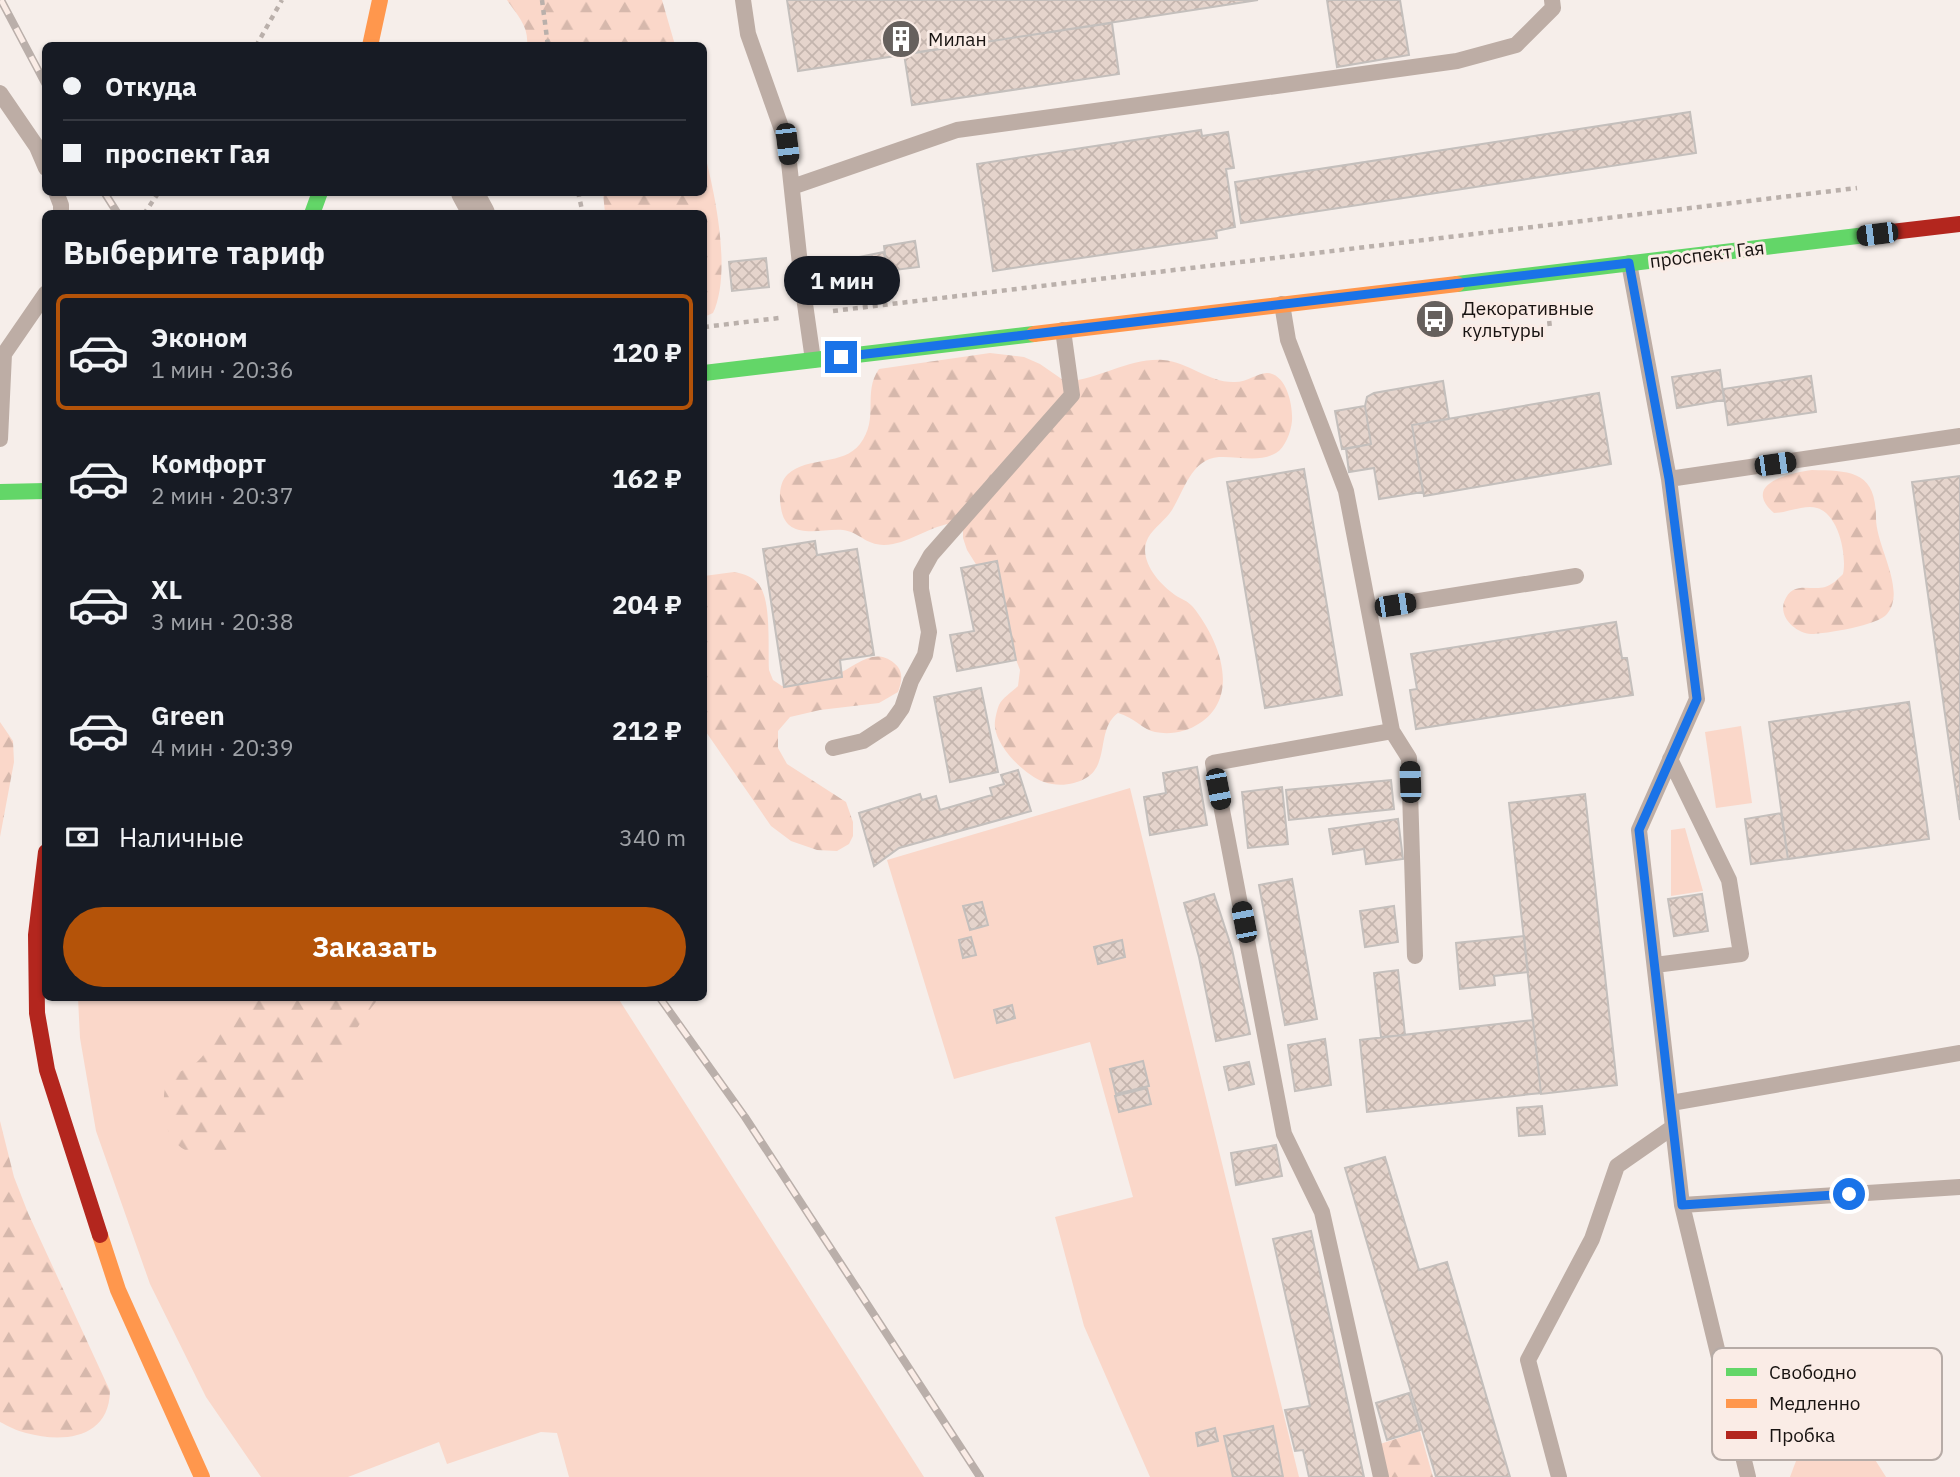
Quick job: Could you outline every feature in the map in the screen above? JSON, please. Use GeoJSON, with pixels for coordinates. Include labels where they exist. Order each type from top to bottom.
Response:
{"type":"FeatureCollection","features":[{"type":"Feature","properties":{"kind":"street"},"geometry":{"type":"LineString","coordinates":[[371,42],[380,0]]}},
{"type":"Feature","properties":{"kind":"street","name":"проспект Гая"},"geometry":{"type":"LineString","coordinates":[[707,373],[1960,224]]}},
{"type":"Feature","properties":{"kind":"street"},"geometry":{"type":"LineString","coordinates":[[0,492],[42,491]]}},
{"type":"Feature","properties":{"kind":"street"},"geometry":{"type":"LineString","coordinates":[[42,885],[36,935],[37,1013],[47,1070],[118,1290],[202,1477]]}},
{"type":"Feature","properties":{"kind":"lane"},"geometry":{"type":"LineString","coordinates":[[743,0],[748,34],[787,144],[813,360]]}},
{"type":"Feature","properties":{"kind":"lane"},"geometry":{"type":"LineString","coordinates":[[792,187],[957,130],[1457,61],[1516,45],[1553,8],[1552,0]]}},
{"type":"Feature","properties":{"kind":"lane"},"geometry":{"type":"LineString","coordinates":[[0,93],[42,159]]}},
{"type":"Feature","properties":{"kind":"lane"},"geometry":{"type":"LineString","coordinates":[[1629,263],[1669,479],[1697,699],[1639,830],[1682,1205],[1717,1348]]}},
{"type":"Feature","properties":{"kind":"lane"},"geometry":{"type":"LineString","coordinates":[[0,439],[2,355],[42,299]]}},
{"type":"Feature","properties":{"kind":"lane"},"geometry":{"type":"LineString","coordinates":[[1282,304],[1288,340],[1346,491],[1392,731],[1409,758],[1415,956]]}},
{"type":"Feature","properties":{"kind":"lane"},"geometry":{"type":"LineString","coordinates":[[834,748],[863,741],[892,722],[902,708],[911,681],[925,655],[929,632],[921,589],[921,572],[931,555],[1072,395],[1063,330]]}},
{"type":"Feature","properties":{"kind":"lane"},"geometry":{"type":"LineString","coordinates":[[1669,479],[1960,436]]}},
{"type":"Feature","properties":{"kind":"lane"},"geometry":{"type":"LineString","coordinates":[[1369,609],[1576,576]]}},
{"type":"Feature","properties":{"kind":"lane"},"geometry":{"type":"LineString","coordinates":[[1381,1477],[1322,1212],[1284,1134],[1213,763],[1392,731]]}},
{"type":"Feature","properties":{"kind":"lane"},"geometry":{"type":"LineString","coordinates":[[1655,965],[1741,954],[1729,880],[1670,759]]}},
{"type":"Feature","properties":{"kind":"lane"},"geometry":{"type":"LineString","coordinates":[[1671,1103],[1960,1053]]}},
{"type":"Feature","properties":{"kind":"lane"},"geometry":{"type":"LineString","coordinates":[[1559,1477],[1528,1360],[1591,1240],[1617,1166],[1673,1126]]}},
{"type":"Feature","properties":{"kind":"lane"},"geometry":{"type":"LineString","coordinates":[[1682,1205],[1960,1186]]}},
{"type":"Feature","properties":{"kind":"path"},"geometry":{"type":"LineString","coordinates":[[258,42],[282,0]]}},
{"type":"Feature","properties":{"kind":"path"},"geometry":{"type":"LineString","coordinates":[[542,0],[547,42]]}},
{"type":"Feature","properties":{"kind":"path"},"geometry":{"type":"LineString","coordinates":[[707,327],[1857,188]]}},
{"type":"Feature","properties":{"kind":"green space"},"geometry":{"type":"Polygon","coordinates":[[[507,0],[662,0],[674,42],[527,42],[524,26],[507,0]]]}},
{"type":"Feature","properties":{"kind":"green space"},"geometry":{"type":"Polygon","coordinates":[[[707,164],[717,210],[721,255],[719,296],[713,313],[707,316],[707,210],[605,210],[603,196],[707,196],[707,164]]]}},
{"type":"Feature","properties":{"kind":"green space"},"geometry":{"type":"Polygon","coordinates":[[[990,353],[1024,357],[1040,364],[1066,382],[1150,360],[1181,364],[1224,381],[1238,382],[1268,373],[1280,379],[1288,392],[1291,407],[1290,430],[1279,451],[1262,458],[1219,457],[1202,463],[1145,546],[1147,562],[1157,578],[1193,607],[1211,634],[1222,666],[1223,682],[1213,711],[1195,726],[1184,731],[1167,733],[1151,731],[1118,713],[1107,728],[1101,756],[1093,772],[1071,784],[1049,784],[1029,773],[1006,752],[997,735],[995,722],[998,707],[1018,686],[1020,670],[984,577],[967,550],[963,530],[958,523],[884,545],[870,542],[849,531],[797,529],[784,519],[781,508],[780,490],[788,474],[796,468],[844,455],[860,444],[869,425],[872,387],[879,369],[990,353]]]}},
{"type":"Feature","properties":{"kind":"green space"},"geometry":{"type":"Polygon","coordinates":[[[1812,470],[1838,471],[1858,476],[1871,490],[1875,502],[1877,529],[1894,593],[1887,614],[1874,622],[1811,634],[1795,628],[1786,619],[1784,602],[1792,591],[1825,587],[1843,574],[1844,557],[1840,536],[1825,512],[1807,507],[1774,513],[1765,503],[1765,487],[1772,482],[1781,477],[1812,470]]]}},
{"type":"Feature","properties":{"kind":"green space"},"geometry":{"type":"Polygon","coordinates":[[[734,572],[746,575],[759,584],[768,616],[769,670],[773,680],[782,686],[829,677],[872,657],[886,658],[897,666],[901,673],[898,692],[879,703],[820,710],[790,717],[778,731],[778,748],[787,764],[846,802],[853,822],[853,836],[849,844],[837,851],[817,850],[791,841],[771,826],[707,733],[707,576],[734,572]]]}},
{"type":"Feature","properties":{"kind":"green space"},"geometry":{"type":"Polygon","coordinates":[[[0,722],[13,741],[14,762],[0,837],[0,722]]]}},
{"type":"Feature","properties":{"kind":"green space"},"geometry":{"type":"Polygon","coordinates":[[[1741,726],[1752,803],[1716,808],[1705,732],[1741,726]]]}},
{"type":"Feature","properties":{"kind":"green space"},"geometry":{"type":"Polygon","coordinates":[[[1130,788],[1299,1477],[1150,1477],[1084,1326],[1055,1217],[1133,1197],[1090,1042],[954,1079],[887,860],[1130,788]]]}},
{"type":"Feature","properties":{"kind":"green space"},"geometry":{"type":"Polygon","coordinates":[[[1685,828],[1703,891],[1671,896],[1671,830],[1685,828]]]}},
{"type":"Feature","properties":{"kind":"green space"},"geometry":{"type":"Polygon","coordinates":[[[78,1001],[620,1001],[924,1477],[569,1477],[557,1433],[541,1432],[447,1464],[439,1442],[348,1477],[261,1477],[206,1397],[150,1284],[96,1131],[80,1038],[78,1001]]]}},
{"type":"Feature","properties":{"kind":"green space"},"geometry":{"type":"Polygon","coordinates":[[[234,1001],[377,1001],[329,1065],[298,1098],[253,1135],[229,1150],[201,1155],[182,1148],[169,1132],[165,1121],[165,1088],[174,1075],[195,1064],[202,1057],[234,1001]]]}},
{"type":"Feature","properties":{"kind":"green space"},"geometry":{"type":"Polygon","coordinates":[[[0,1121],[14,1177],[28,1213],[110,1391],[108,1407],[102,1419],[82,1434],[69,1437],[40,1436],[19,1431],[0,1422],[0,1121]]]}},
{"type":"Feature","properties":{"kind":"green space"},"geometry":{"type":"Polygon","coordinates":[[[1420,1431],[1433,1477],[1382,1477],[1380,1444],[1420,1431]]]}},
{"type":"Feature","properties":{"kind":"green space"},"geometry":{"type":"Polygon","coordinates":[[[1875,1460],[1886,1477],[1790,1477],[1796,1461],[1875,1460]]]}},
{"type":"Feature","properties":{"kind":"building","name":"Милан"},"geometry":{"type":"Polygon","coordinates":[[[787,0],[1258,0],[798,71],[787,0]]]}},
{"type":"Feature","properties":{"kind":"building"},"geometry":{"type":"Polygon","coordinates":[[[1327,0],[1400,0],[1409,55],[1337,67],[1327,0]]]}},
{"type":"Feature","properties":{"kind":"building"},"geometry":{"type":"Polygon","coordinates":[[[1112,23],[1119,74],[912,105],[904,54],[1112,23]]]}},
{"type":"Feature","properties":{"kind":"building"},"geometry":{"type":"Polygon","coordinates":[[[1690,112],[1696,153],[1241,223],[1235,182],[1690,112]]]}},
{"type":"Feature","properties":{"kind":"building"},"geometry":{"type":"Polygon","coordinates":[[[1201,130],[1202,136],[1228,132],[1234,168],[1226,169],[1235,227],[1216,231],[1217,238],[993,271],[977,164],[1201,130]]]}},
{"type":"Feature","properties":{"kind":"building"},"geometry":{"type":"Polygon","coordinates":[[[915,241],[919,267],[887,271],[884,246],[915,241]]]}},
{"type":"Feature","properties":{"kind":"building"},"geometry":{"type":"Polygon","coordinates":[[[884,252],[887,271],[851,276],[849,259],[884,252]]]}},
{"type":"Feature","properties":{"kind":"building"},"geometry":{"type":"Polygon","coordinates":[[[766,258],[769,287],[732,291],[729,262],[766,258]]]}},
{"type":"Feature","properties":{"kind":"building"},"geometry":{"type":"Polygon","coordinates":[[[848,258],[850,277],[829,279],[827,260],[848,258]]]}},
{"type":"Feature","properties":{"kind":"building"},"geometry":{"type":"Polygon","coordinates":[[[1720,370],[1724,400],[1677,408],[1672,377],[1720,370]]]}},
{"type":"Feature","properties":{"kind":"building"},"geometry":{"type":"Polygon","coordinates":[[[1811,376],[1816,412],[1728,425],[1723,389],[1811,376]]]}},
{"type":"Feature","properties":{"kind":"building"},"geometry":{"type":"Polygon","coordinates":[[[1443,381],[1449,419],[1412,425],[1423,492],[1379,499],[1374,468],[1349,472],[1346,449],[1371,444],[1365,406],[1367,397],[1374,393],[1443,381]]]}},
{"type":"Feature","properties":{"kind":"building"},"geometry":{"type":"Polygon","coordinates":[[[1599,393],[1611,464],[1424,496],[1412,425],[1599,393]]]}},
{"type":"Feature","properties":{"kind":"building"},"geometry":{"type":"Polygon","coordinates":[[[1365,406],[1371,444],[1342,449],[1335,411],[1365,406]]]}},
{"type":"Feature","properties":{"kind":"building"},"geometry":{"type":"Polygon","coordinates":[[[1304,469],[1342,695],[1265,708],[1227,482],[1304,469]]]}},
{"type":"Feature","properties":{"kind":"building"},"geometry":{"type":"Polygon","coordinates":[[[1960,476],[1960,820],[1912,482],[1960,476]]]}},
{"type":"Feature","properties":{"kind":"building"},"geometry":{"type":"Polygon","coordinates":[[[815,541],[817,555],[857,549],[874,655],[840,660],[842,677],[784,687],[763,549],[815,541]]]}},
{"type":"Feature","properties":{"kind":"building"},"geometry":{"type":"Polygon","coordinates":[[[997,561],[1016,660],[957,671],[950,635],[974,631],[961,568],[997,561]]]}},
{"type":"Feature","properties":{"kind":"building"},"geometry":{"type":"Polygon","coordinates":[[[1616,622],[1622,658],[1627,658],[1633,695],[1416,729],[1410,690],[1417,689],[1411,654],[1616,622]]]}},
{"type":"Feature","properties":{"kind":"building"},"geometry":{"type":"Polygon","coordinates":[[[981,688],[998,772],[950,782],[934,697],[981,688]]]}},
{"type":"Feature","properties":{"kind":"building"},"geometry":{"type":"Polygon","coordinates":[[[1909,702],[1929,839],[1788,859],[1769,722],[1909,702]]]}},
{"type":"Feature","properties":{"kind":"building"},"geometry":{"type":"Polygon","coordinates":[[[1197,767],[1207,825],[1150,835],[1144,797],[1166,793],[1163,773],[1197,767]]]}},
{"type":"Feature","properties":{"kind":"building"},"geometry":{"type":"Polygon","coordinates":[[[1018,770],[1031,811],[899,848],[874,866],[859,813],[920,794],[922,800],[936,796],[940,810],[992,795],[990,788],[1004,784],[1001,775],[1018,770]]]}},
{"type":"Feature","properties":{"kind":"building"},"geometry":{"type":"Polygon","coordinates":[[[1391,780],[1394,809],[1289,820],[1286,790],[1391,780]]]}},
{"type":"Feature","properties":{"kind":"building"},"geometry":{"type":"Polygon","coordinates":[[[1282,787],[1288,844],[1248,848],[1242,792],[1282,787]]]}},
{"type":"Feature","properties":{"kind":"building"},"geometry":{"type":"Polygon","coordinates":[[[1585,794],[1617,1085],[1541,1094],[1509,803],[1585,794]]]}},
{"type":"Feature","properties":{"kind":"building"},"geometry":{"type":"Polygon","coordinates":[[[1781,813],[1788,859],[1751,864],[1745,819],[1781,813]]]}},
{"type":"Feature","properties":{"kind":"building"},"geometry":{"type":"Polygon","coordinates":[[[1398,819],[1403,859],[1366,864],[1364,849],[1333,854],[1329,829],[1398,819]]]}},
{"type":"Feature","properties":{"kind":"building"},"geometry":{"type":"Polygon","coordinates":[[[1292,879],[1317,1019],[1285,1025],[1259,885],[1292,879]]]}},
{"type":"Feature","properties":{"kind":"building"},"geometry":{"type":"Polygon","coordinates":[[[1214,894],[1232,949],[1250,1034],[1216,1041],[1199,957],[1184,903],[1214,894]]]}},
{"type":"Feature","properties":{"kind":"building"},"geometry":{"type":"Polygon","coordinates":[[[1702,894],[1708,931],[1674,936],[1668,899],[1702,894]]]}},
{"type":"Feature","properties":{"kind":"building"},"geometry":{"type":"Polygon","coordinates":[[[982,902],[988,925],[970,930],[963,906],[982,902]]]}},
{"type":"Feature","properties":{"kind":"building"},"geometry":{"type":"Polygon","coordinates":[[[1394,906],[1398,942],[1365,947],[1360,911],[1394,906]]]}},
{"type":"Feature","properties":{"kind":"building"},"geometry":{"type":"Polygon","coordinates":[[[1524,936],[1528,972],[1494,976],[1495,985],[1460,989],[1456,943],[1524,936]]]}},
{"type":"Feature","properties":{"kind":"building"},"geometry":{"type":"Polygon","coordinates":[[[971,937],[976,955],[963,958],[959,940],[971,937]]]}},
{"type":"Feature","properties":{"kind":"building"},"geometry":{"type":"Polygon","coordinates":[[[1122,940],[1125,957],[1098,964],[1094,947],[1122,940]]]}},
{"type":"Feature","properties":{"kind":"building"},"geometry":{"type":"Polygon","coordinates":[[[1398,970],[1405,1035],[1381,1037],[1374,973],[1398,970]]]}},
{"type":"Feature","properties":{"kind":"building"},"geometry":{"type":"Polygon","coordinates":[[[1012,1005],[1015,1018],[997,1023],[994,1010],[1012,1005]]]}},
{"type":"Feature","properties":{"kind":"building"},"geometry":{"type":"Polygon","coordinates":[[[1533,1020],[1541,1093],[1367,1112],[1360,1040],[1533,1020]]]}},
{"type":"Feature","properties":{"kind":"building"},"geometry":{"type":"Polygon","coordinates":[[[1325,1039],[1331,1085],[1295,1091],[1288,1045],[1325,1039]]]}},
{"type":"Feature","properties":{"kind":"building"},"geometry":{"type":"Polygon","coordinates":[[[1143,1061],[1149,1086],[1116,1094],[1110,1069],[1143,1061]]]}},
{"type":"Feature","properties":{"kind":"building"},"geometry":{"type":"Polygon","coordinates":[[[1249,1062],[1254,1084],[1229,1090],[1224,1067],[1249,1062]]]}},
{"type":"Feature","properties":{"kind":"building"},"geometry":{"type":"Polygon","coordinates":[[[1147,1088],[1151,1104],[1119,1112],[1115,1096],[1147,1088]]]}},
{"type":"Feature","properties":{"kind":"building"},"geometry":{"type":"Polygon","coordinates":[[[1542,1106],[1545,1134],[1519,1136],[1517,1108],[1542,1106]]]}},
{"type":"Feature","properties":{"kind":"building"},"geometry":{"type":"Polygon","coordinates":[[[1276,1145],[1282,1176],[1236,1185],[1231,1153],[1276,1145]]]}},
{"type":"Feature","properties":{"kind":"building"},"geometry":{"type":"Polygon","coordinates":[[[1385,1157],[1419,1270],[1447,1262],[1510,1477],[1436,1477],[1345,1168],[1385,1157]]]}},
{"type":"Feature","properties":{"kind":"building"},"geometry":{"type":"Polygon","coordinates":[[[1311,1231],[1364,1477],[1309,1477],[1303,1450],[1295,1451],[1285,1410],[1310,1406],[1273,1239],[1311,1231]]]}},
{"type":"Feature","properties":{"kind":"building"},"geometry":{"type":"Polygon","coordinates":[[[1409,1393],[1420,1430],[1387,1440],[1376,1403],[1409,1393]]]}},
{"type":"Feature","properties":{"kind":"building"},"geometry":{"type":"Polygon","coordinates":[[[1273,1426],[1283,1477],[1233,1477],[1224,1436],[1273,1426]]]}},
{"type":"Feature","properties":{"kind":"building"},"geometry":{"type":"Polygon","coordinates":[[[1215,1428],[1218,1441],[1198,1446],[1196,1433],[1215,1428]]]}},
{"type":"Feature","properties":{"kind":"railway"},"geometry":{"type":"LineString","coordinates":[[1,0],[42,77]]}},
{"type":"Feature","properties":{"kind":"railway"},"geometry":{"type":"LineString","coordinates":[[107,196],[115,210]]}},
{"type":"Feature","properties":{"kind":"railway"},"geometry":{"type":"LineString","coordinates":[[662,1001],[745,1117],[980,1477]]}},
{"type":"Feature","properties":{"kind":"traffic: fast"},"geometry":{"type":"LineString","coordinates":[[313,210],[319,196]]}},
{"type":"Feature","properties":{"kind":"traffic: fast"},"geometry":{"type":"LineString","coordinates":[[1457,284],[1866,235]]}},
{"type":"Feature","properties":{"kind":"traffic: fast"},"geometry":{"type":"LineString","coordinates":[[707,373],[1034,334]]}},
{"type":"Feature","properties":{"kind":"traffic: fast"},"geometry":{"type":"LineString","coordinates":[[0,492],[42,491]]}},
{"type":"Feature","properties":{"kind":"traffic: slow"},"geometry":{"type":"LineString","coordinates":[[371,42],[380,0]]}},
{"type":"Feature","properties":{"kind":"traffic: slow"},"geometry":{"type":"LineString","coordinates":[[1034,334],[1457,284]]}},
{"type":"Feature","properties":{"kind":"traffic: slow"},"geometry":{"type":"LineString","coordinates":[[100,1235],[118,1290],[202,1477]]}},
{"type":"Feature","properties":{"kind":"traffic: jam"},"geometry":{"type":"LineString","coordinates":[[1866,235],[1960,224]]}},
{"type":"Feature","properties":{"kind":"traffic: jam"},"geometry":{"type":"LineString","coordinates":[[42,885],[36,935],[37,1013],[47,1070],[100,1235]]}},
{"type":"Feature","properties":{"kind":"place","name":"Милан"},"geometry":{"type":"Point","coordinates":[901,39]}},
{"type":"Feature","properties":{"kind":"place","name":"Декоративные культуры"},"geometry":{"type":"Point","coordinates":[1435,319]}},
{"type":"Feature","properties":{"kind":"route"},"geometry":{"type":"LineString","coordinates":[[841,357],[1629,263],[1669,479],[1697,699],[1639,830],[1682,1205],[1849,1194]]}}]}
